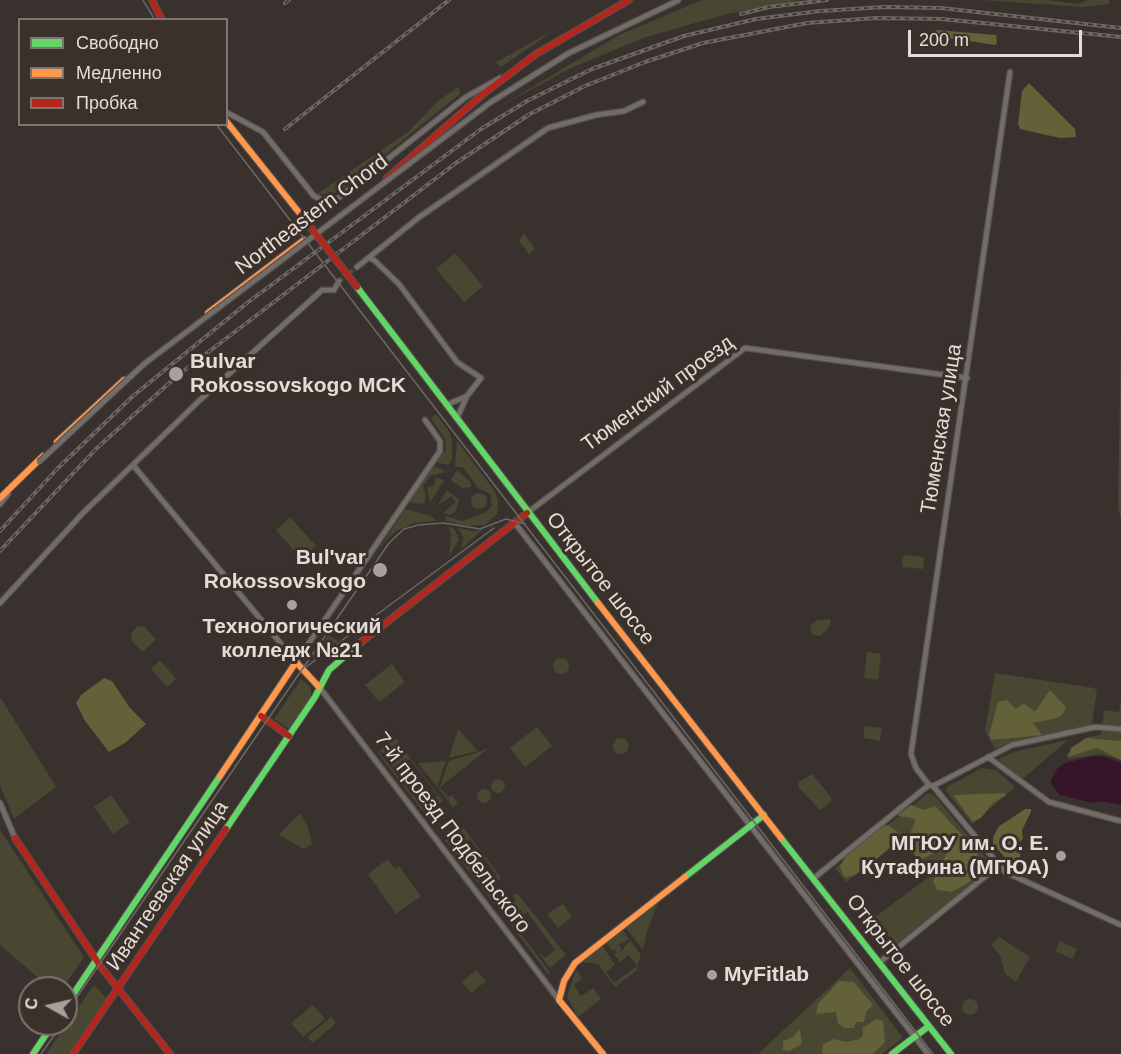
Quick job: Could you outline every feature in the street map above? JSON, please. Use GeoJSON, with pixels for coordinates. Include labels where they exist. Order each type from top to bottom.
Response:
{"type":"FeatureCollection","features":[{"type":"Feature","properties":{"kind":"main road"},"geometry":{"type":"LineString","coordinates":[[152,0],[161,18]]}},
{"type":"Feature","properties":{"kind":"main road","name":"Northeastern Chord"},"geometry":{"type":"LineString","coordinates":[[0,498],[101,400],[143,364],[399,169],[511,72],[558,39],[629,0]]}},
{"type":"Feature","properties":{"kind":"main road","name":"Открытое шоссе"},"geometry":{"type":"LineString","coordinates":[[228,124],[357,287],[527,513],[951,1054]]}},
{"type":"Feature","properties":{"kind":"main road","name":"Ивантеевская улица"},"geometry":{"type":"LineString","coordinates":[[73,1054],[289,736],[330,670],[348,652],[527,513]]}},
{"type":"Feature","properties":{"kind":"main road"},"geometry":{"type":"LineString","coordinates":[[296,662],[319,687]]}},
{"type":"Feature","properties":{"kind":"main road","name":"Ивантеевская улица"},"geometry":{"type":"LineString","coordinates":[[78,987],[296,662]]}},
{"type":"Feature","properties":{"kind":"main road"},"geometry":{"type":"LineString","coordinates":[[261,716],[289,736]]}},
{"type":"Feature","properties":{"kind":"main road"},"geometry":{"type":"LineString","coordinates":[[603,1054],[559,1000],[564,981],[579,958],[764,815]]}},
{"type":"Feature","properties":{"kind":"main road"},"geometry":{"type":"LineString","coordinates":[[15,838],[96,961],[170,1054]]}},
{"type":"Feature","properties":{"kind":"main road"},"geometry":{"type":"LineString","coordinates":[[892,1054],[929,1026]]}},
{"type":"Feature","properties":{"kind":"main road"},"geometry":{"type":"LineString","coordinates":[[33,1054],[45,1036]]}},
{"type":"Feature","properties":{"kind":"street","name":"Northeastern Chord"},"geometry":{"type":"LineString","coordinates":[[0,504],[51,449],[144,364],[440,139],[491,102],[568,53],[679,0]]}},
{"type":"Feature","properties":{"kind":"street"},"geometry":{"type":"LineString","coordinates":[[228,113],[263,132],[314,196],[324,201],[336,200],[466,98],[511,72]]}},
{"type":"Feature","properties":{"kind":"street","name":"Тюменская улица"},"geometry":{"type":"LineString","coordinates":[[1010,72],[911,754],[916,768],[998,866],[1011,876],[1121,925]]}},
{"type":"Feature","properties":{"kind":"street"},"geometry":{"type":"LineString","coordinates":[[357,267],[426,212],[548,128],[596,115],[624,111],[643,102]]}},
{"type":"Feature","properties":{"kind":"street"},"geometry":{"type":"LineString","coordinates":[[369,258],[399,284],[457,362],[481,378],[467,396],[457,418]]}},
{"type":"Feature","properties":{"kind":"street"},"geometry":{"type":"LineString","coordinates":[[0,603],[84,512],[133,465],[322,290],[334,293],[339,281]]}},
{"type":"Feature","properties":{"kind":"street","name":"Тюменский проезд"},"geometry":{"type":"LineString","coordinates":[[527,513],[745,348],[967,378]]}},
{"type":"Feature","properties":{"kind":"street"},"geometry":{"type":"LineString","coordinates":[[446,405],[467,396]]}},
{"type":"Feature","properties":{"kind":"street","name":"Ивантеевская улица"},"geometry":{"type":"LineString","coordinates":[[296,662],[441,447],[440,441],[425,420]]}},
{"type":"Feature","properties":{"kind":"street"},"geometry":{"type":"LineString","coordinates":[[133,465],[296,662]]}},
{"type":"Feature","properties":{"kind":"street"},"geometry":{"type":"LineString","coordinates":[[514,522],[928,1054]]}},
{"type":"Feature","properties":{"kind":"street","name":"7-й проезд Подбельского"},"geometry":{"type":"LineString","coordinates":[[319,687],[559,1000]]}},
{"type":"Feature","properties":{"kind":"street"},"geometry":{"type":"LineString","coordinates":[[814,878],[931,785],[1012,745],[1095,727],[1121,729]]}},
{"type":"Feature","properties":{"kind":"street"},"geometry":{"type":"LineString","coordinates":[[988,757],[1049,802],[1121,821]]}},
{"type":"Feature","properties":{"kind":"street"},"geometry":{"type":"LineString","coordinates":[[0,803],[15,838]]}},
{"type":"Feature","properties":{"kind":"street"},"geometry":{"type":"LineString","coordinates":[[880,962],[998,866]]}},
{"type":"Feature","properties":{"kind":"shaded area"},"geometry":{"type":"Polygon","coordinates":[[[702,0],[801,0],[727,14],[646,37],[571,68],[499,107],[619,35],[702,0]]]}},
{"type":"Feature","properties":{"kind":"shaded area"},"geometry":{"type":"Polygon","coordinates":[[[982,0],[1045,0],[1079,4],[1088,0],[1109,0],[1109,4],[1083,7],[982,0]]]}},
{"type":"Feature","properties":{"kind":"shaded area"},"geometry":{"type":"Polygon","coordinates":[[[556,29],[501,67],[496,62],[556,29]]]}},
{"type":"Feature","properties":{"kind":"shaded area"},"geometry":{"type":"Polygon","coordinates":[[[937,30],[996,35],[997,43],[995,45],[929,35],[937,30]]]}},
{"type":"Feature","properties":{"kind":"shaded area"},"geometry":{"type":"Polygon","coordinates":[[[1029,83],[1075,129],[1076,137],[1060,138],[1020,129],[1018,124],[1022,91],[1029,83]]]}},
{"type":"Feature","properties":{"kind":"shaded area"},"geometry":{"type":"Polygon","coordinates":[[[458,87],[461,93],[345,187],[332,195],[317,194],[408,132],[438,101],[458,87]]]}},
{"type":"Feature","properties":{"kind":"shaded area"},"geometry":{"type":"Polygon","coordinates":[[[524,233],[535,249],[529,254],[519,241],[524,233]]]}},
{"type":"Feature","properties":{"kind":"shaded area"},"geometry":{"type":"Polygon","coordinates":[[[455,253],[483,286],[464,302],[436,269],[455,253]]]}},
{"type":"Feature","properties":{"kind":"shaded area"},"geometry":{"type":"Polygon","coordinates":[[[1121,335],[1121,519],[1118,508],[1121,335]]]}},
{"type":"Feature","properties":{"kind":"shaded area"},"geometry":{"type":"Polygon","coordinates":[[[436,414],[450,433],[452,440],[452,459],[448,465],[436,462],[446,450],[445,439],[431,418],[436,414]]]}},
{"type":"Feature","properties":{"kind":"shaded area"},"geometry":{"type":"Polygon","coordinates":[[[457,441],[494,490],[498,500],[497,514],[485,525],[466,526],[446,521],[445,516],[462,521],[485,513],[492,506],[490,494],[478,488],[463,467],[455,467],[457,441]]]}},
{"type":"Feature","properties":{"kind":"shaded area"},"geometry":{"type":"Polygon","coordinates":[[[433,466],[444,470],[444,473],[430,476],[423,486],[426,495],[424,504],[408,502],[433,466]]]}},
{"type":"Feature","properties":{"kind":"shaded area"},"geometry":{"type":"Polygon","coordinates":[[[457,470],[471,483],[471,487],[462,488],[451,480],[457,470]]]}},
{"type":"Feature","properties":{"kind":"shaded area"},"geometry":{"type":"Polygon","coordinates":[[[436,477],[444,480],[430,503],[427,488],[434,485],[436,477]]]}},
{"type":"Feature","properties":{"kind":"shaded area"},"geometry":{"type":"Polygon","coordinates":[[[447,490],[459,500],[456,511],[450,515],[443,513],[456,502],[451,496],[438,505],[447,490]]]}},
{"type":"Feature","properties":{"kind":"shaded area"},"geometry":{"type":"Polygon","coordinates":[[[479,493],[487,501],[479,509],[471,501],[479,493]]]}},
{"type":"Feature","properties":{"kind":"shaded area"},"geometry":{"type":"Polygon","coordinates":[[[405,509],[428,515],[437,521],[414,523],[396,531],[387,539],[369,565],[405,509]]]}},
{"type":"Feature","properties":{"kind":"shaded area"},"geometry":{"type":"Polygon","coordinates":[[[290,517],[316,546],[301,559],[276,530],[290,517]]]}},
{"type":"Feature","properties":{"kind":"shaded area"},"geometry":{"type":"Polygon","coordinates":[[[448,526],[455,530],[459,539],[449,557],[451,534],[448,526]]]}},
{"type":"Feature","properties":{"kind":"shaded area"},"geometry":{"type":"Polygon","coordinates":[[[458,528],[472,531],[482,530],[462,548],[463,536],[458,528]]]}},
{"type":"Feature","properties":{"kind":"shaded area"},"geometry":{"type":"Polygon","coordinates":[[[905,555],[924,557],[923,569],[902,567],[902,558],[905,555]]]}},
{"type":"Feature","properties":{"kind":"shaded area"},"geometry":{"type":"Polygon","coordinates":[[[830,619],[831,624],[821,636],[812,635],[810,625],[817,620],[830,619]]]}},
{"type":"Feature","properties":{"kind":"shaded area"},"geometry":{"type":"Polygon","coordinates":[[[138,626],[145,627],[156,640],[142,652],[131,640],[132,632],[138,626]]]}},
{"type":"Feature","properties":{"kind":"shaded area"},"geometry":{"type":"Polygon","coordinates":[[[328,635],[338,641],[312,660],[311,659],[328,635]]]}},
{"type":"Feature","properties":{"kind":"shaded area"},"geometry":{"type":"Polygon","coordinates":[[[867,652],[881,654],[878,680],[864,678],[867,652]]]}},
{"type":"Feature","properties":{"kind":"shaded area"},"geometry":{"type":"Polygon","coordinates":[[[561,658],[567,660],[569,666],[567,672],[561,674],[555,672],[553,666],[555,660],[561,658]]]}},
{"type":"Feature","properties":{"kind":"shaded area"},"geometry":{"type":"Polygon","coordinates":[[[160,660],[176,679],[167,687],[151,669],[160,660]]]}},
{"type":"Feature","properties":{"kind":"shaded area"},"geometry":{"type":"Polygon","coordinates":[[[392,664],[405,682],[379,702],[365,685],[392,664]]]}},
{"type":"Feature","properties":{"kind":"shaded area"},"geometry":{"type":"Polygon","coordinates":[[[995,673],[1094,688],[1097,691],[1092,723],[1012,742],[995,749],[985,730],[995,673]]]}},
{"type":"Feature","properties":{"kind":"shaded area"},"geometry":{"type":"Polygon","coordinates":[[[104,678],[112,681],[130,708],[146,724],[125,743],[109,752],[85,721],[76,703],[81,695],[104,678]]]}},
{"type":"Feature","properties":{"kind":"shaded area"},"geometry":{"type":"Polygon","coordinates":[[[301,679],[311,687],[311,697],[289,729],[274,719],[301,679]]]}},
{"type":"Feature","properties":{"kind":"shaded area"},"geometry":{"type":"Polygon","coordinates":[[[1050,690],[1066,707],[1062,715],[1057,718],[1033,723],[1042,735],[991,740],[989,735],[998,702],[1007,700],[1016,709],[1024,703],[1035,712],[1050,690]]]}},
{"type":"Feature","properties":{"kind":"shaded area"},"geometry":{"type":"Polygon","coordinates":[[[0,697],[56,787],[14,819],[0,785],[0,697]]]}},
{"type":"Feature","properties":{"kind":"shaded area"},"geometry":{"type":"Polygon","coordinates":[[[1121,701],[1121,760],[1101,754],[1069,759],[1066,755],[1088,737],[1101,735],[1104,710],[1119,712],[1121,701]]]}},
{"type":"Feature","properties":{"kind":"shaded area"},"geometry":{"type":"Polygon","coordinates":[[[865,726],[882,728],[880,741],[863,738],[865,726]]]}},
{"type":"Feature","properties":{"kind":"shaded area"},"geometry":{"type":"Polygon","coordinates":[[[537,727],[552,746],[525,767],[510,748],[537,727]]]}},
{"type":"Feature","properties":{"kind":"shaded area"},"geometry":{"type":"Polygon","coordinates":[[[458,729],[478,751],[449,758],[458,729]]]}},
{"type":"Feature","properties":{"kind":"shaded area"},"geometry":{"type":"Polygon","coordinates":[[[621,738],[627,740],[629,746],[627,752],[621,754],[615,752],[613,746],[615,740],[621,738]]]}},
{"type":"Feature","properties":{"kind":"shaded area"},"geometry":{"type":"Polygon","coordinates":[[[1086,738],[1121,741],[1121,760],[1097,748],[1068,757],[1071,748],[1086,738]]]}},
{"type":"Feature","properties":{"kind":"shaded area"},"geometry":{"type":"Polygon","coordinates":[[[396,739],[443,801],[428,812],[421,803],[424,800],[427,804],[438,796],[410,759],[399,766],[402,771],[398,774],[380,750],[396,739]]]}},
{"type":"Feature","properties":{"kind":"shaded area"},"geometry":{"type":"Polygon","coordinates":[[[1068,740],[1021,780],[998,759],[1018,751],[1068,740]]]}},
{"type":"Feature","properties":{"kind":"shaded area"},"geometry":{"type":"Polygon","coordinates":[[[488,749],[440,787],[448,797],[452,795],[458,803],[453,808],[439,788],[449,761],[488,749]]]}},
{"type":"Feature","properties":{"kind":"shaded area"},"geometry":{"type":"Polygon","coordinates":[[[378,751],[427,813],[425,814],[378,751]]]}},
{"type":"Feature","properties":{"kind":"shaded area"},"geometry":{"type":"Polygon","coordinates":[[[1093,756],[1106,757],[1121,763],[1121,805],[1101,801],[1093,803],[1060,795],[1052,785],[1051,780],[1057,769],[1065,763],[1093,756]]]}},
{"type":"Feature","properties":{"kind":"shaded area"},"geometry":{"type":"Polygon","coordinates":[[[446,761],[437,787],[418,763],[446,761]]]}},
{"type":"Feature","properties":{"kind":"shaded area"},"geometry":{"type":"Polygon","coordinates":[[[982,768],[996,770],[1015,787],[972,824],[946,791],[947,787],[982,768]]]}},
{"type":"Feature","properties":{"kind":"shaded area"},"geometry":{"type":"Polygon","coordinates":[[[813,775],[831,797],[831,802],[820,810],[798,787],[799,782],[813,775]]]}},
{"type":"Feature","properties":{"kind":"shaded area"},"geometry":{"type":"Polygon","coordinates":[[[495,779],[501,779],[505,786],[501,793],[495,793],[491,789],[491,783],[495,779]]]}},
{"type":"Feature","properties":{"kind":"shaded area"},"geometry":{"type":"Polygon","coordinates":[[[484,789],[489,791],[491,796],[489,801],[484,803],[479,801],[477,796],[479,791],[484,789]]]}},
{"type":"Feature","properties":{"kind":"shaded area"},"geometry":{"type":"Polygon","coordinates":[[[928,793],[934,795],[987,859],[988,866],[986,872],[895,945],[875,917],[930,876],[902,840],[846,882],[835,868],[928,793]]]}},
{"type":"Feature","properties":{"kind":"shaded area"},"geometry":{"type":"Polygon","coordinates":[[[1006,794],[1005,796],[993,803],[981,818],[973,822],[953,795],[1006,794]]]}},
{"type":"Feature","properties":{"kind":"shaded area"},"geometry":{"type":"Polygon","coordinates":[[[111,795],[130,822],[113,834],[94,807],[111,795]]]}},
{"type":"Feature","properties":{"kind":"shaded area"},"geometry":{"type":"Polygon","coordinates":[[[911,805],[924,810],[935,806],[973,847],[982,863],[981,875],[952,892],[937,890],[933,881],[947,853],[938,851],[922,859],[916,858],[908,839],[916,819],[898,814],[911,805]]]}},
{"type":"Feature","properties":{"kind":"shaded area"},"geometry":{"type":"Polygon","coordinates":[[[1025,809],[1031,809],[1031,812],[1022,830],[1023,839],[1017,844],[1022,861],[1007,860],[993,844],[993,838],[998,827],[1025,809]]]}},
{"type":"Feature","properties":{"kind":"shaded area"},"geometry":{"type":"Polygon","coordinates":[[[300,813],[308,828],[312,844],[304,849],[279,835],[300,813]]]}},
{"type":"Feature","properties":{"kind":"shaded area"},"geometry":{"type":"Polygon","coordinates":[[[888,825],[898,832],[889,848],[866,868],[853,876],[844,877],[840,866],[847,854],[879,827],[888,825]]]}},
{"type":"Feature","properties":{"kind":"shaded area"},"geometry":{"type":"Polygon","coordinates":[[[463,827],[501,878],[488,889],[483,882],[488,883],[497,876],[470,839],[460,846],[463,851],[460,853],[448,838],[463,827]]]}},
{"type":"Feature","properties":{"kind":"shaded area"},"geometry":{"type":"Polygon","coordinates":[[[0,830],[84,957],[71,976],[36,976],[0,945],[0,830]]]}},
{"type":"Feature","properties":{"kind":"shaded area"},"geometry":{"type":"Polygon","coordinates":[[[447,839],[496,902],[494,904],[445,840],[447,839]]]}},
{"type":"Feature","properties":{"kind":"shaded area"},"geometry":{"type":"Polygon","coordinates":[[[388,859],[395,869],[399,866],[421,896],[396,914],[368,874],[388,859]]]}},
{"type":"Feature","properties":{"kind":"shaded area"},"geometry":{"type":"Polygon","coordinates":[[[517,893],[566,955],[550,968],[538,952],[545,958],[555,950],[527,912],[517,920],[518,926],[505,909],[516,900],[513,896],[517,893]]]}},
{"type":"Feature","properties":{"kind":"shaded area"},"geometry":{"type":"Polygon","coordinates":[[[658,902],[647,932],[643,950],[626,928],[658,902]]]}},
{"type":"Feature","properties":{"kind":"shaded area"},"geometry":{"type":"Polygon","coordinates":[[[563,904],[572,917],[558,928],[547,914],[563,904]]]}},
{"type":"Feature","properties":{"kind":"shaded area"},"geometry":{"type":"Polygon","coordinates":[[[500,907],[550,972],[548,974],[498,908],[500,907]]]}},
{"type":"Feature","properties":{"kind":"shaded area"},"geometry":{"type":"Polygon","coordinates":[[[623,930],[629,939],[613,948],[619,945],[622,949],[617,953],[614,949],[612,951],[606,943],[623,930]]]}},
{"type":"Feature","properties":{"kind":"shaded area"},"geometry":{"type":"Polygon","coordinates":[[[999,937],[1030,957],[1016,982],[1005,974],[1000,955],[991,945],[999,937]]]}},
{"type":"Feature","properties":{"kind":"shaded area"},"geometry":{"type":"Polygon","coordinates":[[[631,941],[641,955],[636,971],[615,987],[598,964],[581,962],[602,945],[615,965],[606,972],[614,983],[637,966],[629,955],[620,962],[614,954],[624,949],[623,947],[631,941]]]}},
{"type":"Feature","properties":{"kind":"shaded area"},"geometry":{"type":"Polygon","coordinates":[[[1060,941],[1077,949],[1072,959],[1055,951],[1060,941]]]}},
{"type":"Feature","properties":{"kind":"shaded area"},"geometry":{"type":"Polygon","coordinates":[[[850,968],[903,1038],[882,1054],[758,1054],[850,968]]]}},
{"type":"Feature","properties":{"kind":"shaded area"},"geometry":{"type":"Polygon","coordinates":[[[476,970],[486,981],[471,993],[462,982],[476,970]]]}},
{"type":"Feature","properties":{"kind":"shaded area"},"geometry":{"type":"Polygon","coordinates":[[[576,970],[582,978],[574,985],[581,996],[593,988],[601,999],[578,1017],[567,997],[576,970]]]}},
{"type":"Feature","properties":{"kind":"shaded area"},"geometry":{"type":"Polygon","coordinates":[[[839,981],[854,982],[873,1005],[866,1012],[864,1022],[856,1022],[854,1028],[845,1028],[838,1024],[836,1012],[816,1014],[818,1004],[839,981]]]}},
{"type":"Feature","properties":{"kind":"shaded area"},"geometry":{"type":"Polygon","coordinates":[[[94,985],[106,998],[68,1054],[46,1054],[59,1036],[78,1036],[78,1008],[94,985]]]}},
{"type":"Feature","properties":{"kind":"shaded area"},"geometry":{"type":"Polygon","coordinates":[[[970,999],[978,1007],[970,1015],[962,1007],[970,999]]]}},
{"type":"Feature","properties":{"kind":"shaded area"},"geometry":{"type":"Polygon","coordinates":[[[313,1005],[325,1019],[303,1037],[291,1023],[313,1005]]]}},
{"type":"Feature","properties":{"kind":"shaded area"},"geometry":{"type":"Polygon","coordinates":[[[331,1017],[336,1023],[313,1043],[307,1037],[331,1017]]]}},
{"type":"Feature","properties":{"kind":"shaded area"},"geometry":{"type":"Polygon","coordinates":[[[877,1019],[883,1021],[885,1042],[873,1054],[822,1054],[823,1044],[834,1039],[845,1042],[860,1039],[863,1034],[862,1028],[877,1019]]]}},
{"type":"Feature","properties":{"kind":"shaded area"},"geometry":{"type":"Polygon","coordinates":[[[800,1029],[802,1044],[789,1051],[783,1050],[783,1041],[793,1037],[800,1029]]]}},
{"type":"Feature","properties":{"kind":"tunnel"},"geometry":{"type":"LineString","coordinates":[[339,281],[357,267]]}},
{"type":"Feature","properties":{"kind":"tram line"},"geometry":{"type":"LineString","coordinates":[[143,0],[154,18]]}},
{"type":"Feature","properties":{"kind":"tram line"},"geometry":{"type":"LineString","coordinates":[[218,126],[933,1054]]}},
{"type":"Feature","properties":{"kind":"tram line"},"geometry":{"type":"LineString","coordinates":[[78,996],[389,543],[404,529],[418,525],[444,523],[480,529],[506,519],[525,524]]}},
{"type":"Feature","properties":{"kind":"tram line"},"geometry":{"type":"LineString","coordinates":[[306,667],[494,528]]}},
{"type":"Feature","properties":{"kind":"tram line"},"geometry":{"type":"LineString","coordinates":[[41,1054],[54,1036]]}},
{"type":"Feature","properties":{"kind":"railway"},"geometry":{"type":"LineString","coordinates":[[285,3],[289,0]]}},
{"type":"Feature","properties":{"kind":"railway"},"geometry":{"type":"LineString","coordinates":[[285,129],[449,0]]}},
{"type":"Feature","properties":{"kind":"railway"},"geometry":{"type":"LineString","coordinates":[[741,14],[769,7],[827,0]]}},
{"type":"Feature","properties":{"kind":"railway"},"geometry":{"type":"LineString","coordinates":[[0,531],[58,468],[133,396],[247,303],[481,129],[527,101],[592,69],[684,36],[756,19],[820,11],[885,7],[941,8],[1121,28]]}},
{"type":"Feature","properties":{"kind":"railway"},"geometry":{"type":"LineString","coordinates":[[0,551],[97,448],[177,376],[456,163],[530,114],[585,86],[645,62],[703,43],[807,23],[876,18],[942,19],[1121,37]]}},
{"type":"Feature","properties":{"kind":"traffic: fast"},"geometry":{"type":"LineString","coordinates":[[357,287],[598,603]]}},
{"type":"Feature","properties":{"kind":"traffic: fast"},"geometry":{"type":"LineString","coordinates":[[226,829],[315,697],[329,670],[360,643]]}},
{"type":"Feature","properties":{"kind":"traffic: fast"},"geometry":{"type":"LineString","coordinates":[[78,987],[220,776]]}},
{"type":"Feature","properties":{"kind":"traffic: fast"},"geometry":{"type":"LineString","coordinates":[[685,877],[764,815]]}},
{"type":"Feature","properties":{"kind":"traffic: fast"},"geometry":{"type":"LineString","coordinates":[[781,838],[951,1054]]}},
{"type":"Feature","properties":{"kind":"traffic: fast"},"geometry":{"type":"LineString","coordinates":[[892,1054],[929,1026]]}},
{"type":"Feature","properties":{"kind":"traffic: fast"},"geometry":{"type":"LineString","coordinates":[[33,1054],[45,1036]]}},
{"type":"Feature","properties":{"kind":"traffic: slow"},"geometry":{"type":"LineString","coordinates":[[228,124],[301,215]]}},
{"type":"Feature","properties":{"kind":"traffic: slow"},"geometry":{"type":"LineString","coordinates":[[208,313],[304,240]]}},
{"type":"Feature","properties":{"kind":"traffic: slow"},"geometry":{"type":"LineString","coordinates":[[57,442],[124,380]]}},
{"type":"Feature","properties":{"kind":"traffic: slow"},"geometry":{"type":"LineString","coordinates":[[0,498],[43,456]]}},
{"type":"Feature","properties":{"kind":"traffic: slow"},"geometry":{"type":"LineString","coordinates":[[598,603],[781,838]]}},
{"type":"Feature","properties":{"kind":"traffic: slow"},"geometry":{"type":"LineString","coordinates":[[220,776],[296,662],[319,687]]}},
{"type":"Feature","properties":{"kind":"traffic: slow"},"geometry":{"type":"LineString","coordinates":[[603,1054],[559,1000],[564,981],[575,963],[685,877]]}},
{"type":"Feature","properties":{"kind":"traffic: jam"},"geometry":{"type":"LineString","coordinates":[[152,0],[161,18]]}},
{"type":"Feature","properties":{"kind":"traffic: jam"},"geometry":{"type":"LineString","coordinates":[[387,178],[482,95],[536,54],[629,0]]}},
{"type":"Feature","properties":{"kind":"traffic: jam"},"geometry":{"type":"LineString","coordinates":[[301,215],[357,287]]}},
{"type":"Feature","properties":{"kind":"traffic: jam"},"geometry":{"type":"LineString","coordinates":[[360,643],[527,513]]}},
{"type":"Feature","properties":{"kind":"traffic: jam"},"geometry":{"type":"LineString","coordinates":[[261,716],[289,736]]}},
{"type":"Feature","properties":{"kind":"traffic: jam"},"geometry":{"type":"LineString","coordinates":[[73,1054],[226,829]]}},
{"type":"Feature","properties":{"kind":"traffic: jam"},"geometry":{"type":"LineString","coordinates":[[15,838],[101,967],[170,1054]]}},
{"type":"Feature","properties":{"kind":"place","name":"Bulvar Rokossovskogo MCK"},"geometry":{"type":"Point","coordinates":[176,374]}},
{"type":"Feature","properties":{"kind":"place","name":"Bul'var Rokossovskogo"},"geometry":{"type":"Point","coordinates":[380,570]}},
{"type":"Feature","properties":{"kind":"place","name":"Технологический колледж №21"},"geometry":{"type":"Point","coordinates":[292,605]}},
{"type":"Feature","properties":{"kind":"place","name":"МГЮУ им. О. Е. Кутафина (МГЮА)"},"geometry":{"type":"Point","coordinates":[1061,856]}},
{"type":"Feature","properties":{"kind":"place","name":"MyFitlab"},"geometry":{"type":"Point","coordinates":[712,975]}}]}
